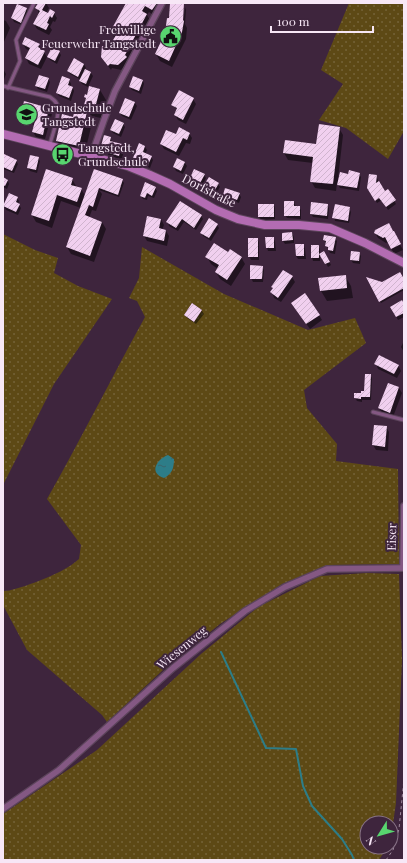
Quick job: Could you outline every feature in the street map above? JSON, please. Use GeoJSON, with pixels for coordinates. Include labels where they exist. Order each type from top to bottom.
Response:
{"type":"FeatureCollection","features":[{"type":"Feature","properties":{"kind":"main road","name":"Dorfstraße"},"geometry":{"type":"LineString","coordinates":[[3,134],[128,166],[170,184],[216,210],[238,219],[265,225],[299,225],[330,228],[365,243],[404,263]]}},
{"type":"Feature","properties":{"kind":"street"},"geometry":{"type":"LineString","coordinates":[[91,157],[115,91],[162,3]]}},
{"type":"Feature","properties":{"kind":"street","name":"Eiser"},"geometry":{"type":"LineString","coordinates":[[403,568],[404,506]]}},
{"type":"Feature","properties":{"kind":"street","name":"Wiesenweg"},"geometry":{"type":"LineString","coordinates":[[3,810],[59,770],[173,668],[245,612],[278,591],[327,568],[403,568]]}},
{"type":"Feature","properties":{"kind":"lane"},"geometry":{"type":"LineString","coordinates":[[8,88],[20,61],[16,40],[34,3]]}},
{"type":"Feature","properties":{"kind":"lane"},"geometry":{"type":"LineString","coordinates":[[3,86],[50,97],[55,101],[59,112],[50,146]]}},
{"type":"Feature","properties":{"kind":"lane"},"geometry":{"type":"LineString","coordinates":[[373,412],[404,420]]}},
{"type":"Feature","properties":{"kind":"path"},"geometry":{"type":"LineString","coordinates":[[386,860],[393,850],[399,829],[404,779]]}},
{"type":"Feature","properties":{"kind":"shaded area"},"geometry":{"type":"Polygon","coordinates":[[[349,3],[404,3],[404,131],[388,159],[346,128],[319,120],[343,84],[321,70],[349,3]]]}},
{"type":"Feature","properties":{"kind":"shaded area"},"geometry":{"type":"Polygon","coordinates":[[[3,234],[35,250],[58,258],[54,273],[78,286],[112,299],[54,384],[3,485],[3,234]]]}},
{"type":"Feature","properties":{"kind":"shaded area"},"geometry":{"type":"Polygon","coordinates":[[[142,247],[224,294],[308,330],[355,318],[366,343],[304,390],[307,408],[337,444],[336,461],[398,469],[399,564],[328,565],[282,584],[220,624],[163,670],[107,722],[102,715],[27,650],[3,605],[3,591],[24,586],[51,576],[67,568],[79,559],[81,545],[47,499],[145,317],[137,301],[129,298],[139,278],[142,247]],[[192,303],[184,315],[194,322],[202,310],[192,303]]]}},
{"type":"Feature","properties":{"kind":"shaded area"},"geometry":{"type":"Polygon","coordinates":[[[367,573],[399,574],[402,659],[394,815],[359,815],[359,855],[382,855],[379,860],[3,860],[3,814],[97,750],[201,654],[258,607],[320,576],[367,573]]]}},
{"type":"Feature","properties":{"kind":"water"},"geometry":{"type":"Polygon","coordinates":[[[168,455],[174,459],[174,465],[171,473],[164,478],[159,476],[155,470],[160,460],[168,455]]]}},
{"type":"Feature","properties":{"kind":"building"},"geometry":{"type":"Polygon","coordinates":[[[38,3],[46,3],[42,10],[48,13],[50,9],[55,12],[52,18],[50,16],[47,23],[49,24],[46,30],[33,24],[40,11],[35,8],[38,3]]]}},
{"type":"Feature","properties":{"kind":"building"},"geometry":{"type":"Polygon","coordinates":[[[126,3],[157,3],[152,10],[145,6],[142,11],[147,14],[125,55],[127,57],[118,65],[110,64],[108,66],[101,57],[102,46],[109,47],[116,35],[110,32],[126,3]]]}},
{"type":"Feature","properties":{"kind":"building"},"geometry":{"type":"Polygon","coordinates":[[[170,3],[184,3],[184,21],[182,32],[169,61],[155,54],[165,33],[167,18],[169,18],[170,3]]]}},
{"type":"Feature","properties":{"kind":"building"},"geometry":{"type":"Polygon","coordinates":[[[17,4],[27,8],[21,23],[11,18],[17,4]]]}},
{"type":"Feature","properties":{"kind":"building"},"geometry":{"type":"Polygon","coordinates":[[[25,37],[40,44],[38,47],[45,51],[38,65],[25,58],[30,48],[22,44],[25,37]]]}},
{"type":"Feature","properties":{"kind":"building"},"geometry":{"type":"Polygon","coordinates":[[[52,47],[60,51],[55,61],[47,57],[52,47]]]}},
{"type":"Feature","properties":{"kind":"building"},"geometry":{"type":"Polygon","coordinates":[[[74,58],[84,64],[78,77],[67,71],[74,58]]]}},
{"type":"Feature","properties":{"kind":"building"},"geometry":{"type":"Polygon","coordinates":[[[85,69],[91,72],[86,84],[79,81],[85,69]]]}},
{"type":"Feature","properties":{"kind":"building"},"geometry":{"type":"Polygon","coordinates":[[[39,75],[49,78],[45,89],[35,86],[39,75]]]}},
{"type":"Feature","properties":{"kind":"building"},"geometry":{"type":"Polygon","coordinates":[[[62,76],[70,79],[68,85],[73,87],[69,98],[56,93],[62,76]]]}},
{"type":"Feature","properties":{"kind":"building"},"geometry":{"type":"Polygon","coordinates":[[[133,76],[143,80],[139,91],[129,87],[133,76]]]}},
{"type":"Feature","properties":{"kind":"building"},"geometry":{"type":"Polygon","coordinates":[[[89,86],[100,89],[95,108],[84,105],[86,98],[84,97],[85,94],[87,95],[89,86]]]}},
{"type":"Feature","properties":{"kind":"building"},"geometry":{"type":"Polygon","coordinates":[[[179,90],[194,98],[183,120],[174,115],[177,108],[171,105],[179,90]]]}},
{"type":"Feature","properties":{"kind":"building"},"geometry":{"type":"Polygon","coordinates":[[[125,98],[135,102],[129,117],[119,113],[125,98]]]}},
{"type":"Feature","properties":{"kind":"building"},"geometry":{"type":"Polygon","coordinates":[[[24,101],[49,108],[43,135],[32,132],[35,121],[20,117],[24,101]]]}},
{"type":"Feature","properties":{"kind":"building"},"geometry":{"type":"Polygon","coordinates":[[[75,109],[87,112],[79,146],[56,141],[62,114],[73,117],[75,109]]]}},
{"type":"Feature","properties":{"kind":"building"},"geometry":{"type":"Polygon","coordinates":[[[115,119],[124,123],[119,134],[110,130],[115,119]]]}},
{"type":"Feature","properties":{"kind":"building"},"geometry":{"type":"Polygon","coordinates":[[[319,124],[340,127],[333,184],[310,182],[313,157],[283,153],[285,140],[316,144],[319,124]]]}},
{"type":"Feature","properties":{"kind":"building"},"geometry":{"type":"Polygon","coordinates":[[[179,127],[190,133],[187,140],[183,138],[176,152],[160,144],[166,130],[176,134],[179,127]]]}},
{"type":"Feature","properties":{"kind":"building"},"geometry":{"type":"Polygon","coordinates":[[[104,135],[111,137],[110,141],[122,144],[119,156],[106,152],[107,148],[101,146],[104,135]]]}},
{"type":"Feature","properties":{"kind":"building"},"geometry":{"type":"Polygon","coordinates":[[[139,143],[145,146],[143,152],[152,156],[148,165],[133,158],[139,143]]]}},
{"type":"Feature","properties":{"kind":"building"},"geometry":{"type":"Polygon","coordinates":[[[4,154],[17,160],[12,171],[3,167],[4,154]]]}},
{"type":"Feature","properties":{"kind":"building"},"geometry":{"type":"Polygon","coordinates":[[[30,155],[39,157],[36,170],[27,168],[30,155]]]}},
{"type":"Feature","properties":{"kind":"building"},"geometry":{"type":"Polygon","coordinates":[[[177,158],[185,162],[181,171],[173,167],[177,158]]]}},
{"type":"Feature","properties":{"kind":"building"},"geometry":{"type":"Polygon","coordinates":[[[46,169],[73,178],[71,185],[82,188],[77,202],[57,195],[49,221],[31,215],[46,169]]]}},
{"type":"Feature","properties":{"kind":"building"},"geometry":{"type":"Polygon","coordinates":[[[94,169],[123,179],[118,195],[99,188],[93,207],[89,205],[85,215],[102,222],[90,256],[66,247],[94,169]]]}},
{"type":"Feature","properties":{"kind":"building"},"geometry":{"type":"Polygon","coordinates":[[[194,169],[205,174],[199,185],[189,180],[194,169]]]}},
{"type":"Feature","properties":{"kind":"building"},"geometry":{"type":"Polygon","coordinates":[[[349,170],[360,173],[357,188],[337,185],[340,172],[348,174],[349,170]]]}},
{"type":"Feature","properties":{"kind":"building"},"geometry":{"type":"Polygon","coordinates":[[[369,174],[377,175],[376,183],[379,181],[385,191],[388,189],[396,200],[386,207],[379,198],[375,201],[367,188],[369,174]]]}},
{"type":"Feature","properties":{"kind":"building"},"geometry":{"type":"Polygon","coordinates":[[[3,177],[8,180],[5,186],[3,185],[3,177]]]}},
{"type":"Feature","properties":{"kind":"building"},"geometry":{"type":"Polygon","coordinates":[[[209,177],[219,183],[212,195],[202,188],[209,177]]]}},
{"type":"Feature","properties":{"kind":"building"},"geometry":{"type":"Polygon","coordinates":[[[145,182],[156,187],[152,196],[147,193],[145,198],[140,196],[145,182]]]}},
{"type":"Feature","properties":{"kind":"building"},"geometry":{"type":"Polygon","coordinates":[[[225,188],[240,193],[237,200],[223,195],[225,188]]]}},
{"type":"Feature","properties":{"kind":"building"},"geometry":{"type":"Polygon","coordinates":[[[9,193],[18,197],[16,202],[20,204],[16,212],[3,206],[9,193]]]}},
{"type":"Feature","properties":{"kind":"building"},"geometry":{"type":"Polygon","coordinates":[[[180,201],[202,215],[194,228],[182,219],[176,228],[166,222],[180,201]]]}},
{"type":"Feature","properties":{"kind":"building"},"geometry":{"type":"Polygon","coordinates":[[[284,201],[294,201],[294,206],[300,206],[300,216],[284,216],[284,201]]]}},
{"type":"Feature","properties":{"kind":"building"},"geometry":{"type":"Polygon","coordinates":[[[311,202],[328,204],[327,216],[310,214],[311,202]]]}},
{"type":"Feature","properties":{"kind":"building"},"geometry":{"type":"Polygon","coordinates":[[[258,204],[274,204],[274,217],[258,217],[258,204]]]}},
{"type":"Feature","properties":{"kind":"building"},"geometry":{"type":"Polygon","coordinates":[[[335,204],[350,207],[348,221],[332,218],[335,204]]]}},
{"type":"Feature","properties":{"kind":"building"},"geometry":{"type":"Polygon","coordinates":[[[147,216],[161,219],[159,228],[166,230],[164,241],[143,236],[147,216]]]}},
{"type":"Feature","properties":{"kind":"building"},"geometry":{"type":"Polygon","coordinates":[[[209,218],[218,224],[209,238],[200,233],[209,218]]]}},
{"type":"Feature","properties":{"kind":"building"},"geometry":{"type":"Polygon","coordinates":[[[389,223],[401,244],[391,249],[385,237],[383,238],[374,233],[375,230],[389,223]]]}},
{"type":"Feature","properties":{"kind":"building"},"geometry":{"type":"Polygon","coordinates":[[[292,232],[293,240],[282,241],[282,233],[292,232]]]}},
{"type":"Feature","properties":{"kind":"building"},"geometry":{"type":"Polygon","coordinates":[[[324,235],[336,237],[333,251],[328,250],[328,247],[325,246],[326,241],[323,240],[324,235]]]}},
{"type":"Feature","properties":{"kind":"building"},"geometry":{"type":"Polygon","coordinates":[[[265,237],[274,237],[274,248],[266,248],[265,237]]]}},
{"type":"Feature","properties":{"kind":"building"},"geometry":{"type":"Polygon","coordinates":[[[248,238],[258,238],[258,257],[248,257],[248,238]]]}},
{"type":"Feature","properties":{"kind":"building"},"geometry":{"type":"Polygon","coordinates":[[[214,243],[228,252],[230,249],[242,257],[227,280],[215,272],[219,265],[205,257],[214,243]]]}},
{"type":"Feature","properties":{"kind":"building"},"geometry":{"type":"Polygon","coordinates":[[[295,244],[304,244],[304,256],[296,256],[295,244]]]}},
{"type":"Feature","properties":{"kind":"building"},"geometry":{"type":"Polygon","coordinates":[[[311,245],[319,245],[319,258],[311,258],[311,245]]]}},
{"type":"Feature","properties":{"kind":"building"},"geometry":{"type":"Polygon","coordinates":[[[324,251],[330,262],[325,264],[319,254],[324,251]]]}},
{"type":"Feature","properties":{"kind":"building"},"geometry":{"type":"Polygon","coordinates":[[[351,251],[360,252],[359,261],[350,260],[351,251]]]}},
{"type":"Feature","properties":{"kind":"building"},"geometry":{"type":"Polygon","coordinates":[[[250,265],[263,266],[262,279],[250,279],[250,265]]]}},
{"type":"Feature","properties":{"kind":"building"},"geometry":{"type":"Polygon","coordinates":[[[283,270],[293,276],[278,298],[270,292],[273,288],[271,287],[283,270]]]}},
{"type":"Feature","properties":{"kind":"building"},"geometry":{"type":"Polygon","coordinates":[[[400,272],[404,279],[404,288],[379,302],[366,277],[382,282],[400,272]]]}},
{"type":"Feature","properties":{"kind":"building"},"geometry":{"type":"Polygon","coordinates":[[[346,275],[347,288],[320,291],[318,278],[346,275]]]}},
{"type":"Feature","properties":{"kind":"building"},"geometry":{"type":"Polygon","coordinates":[[[305,293],[320,315],[306,324],[291,303],[305,293]]]}},
{"type":"Feature","properties":{"kind":"building"},"geometry":{"type":"Polygon","coordinates":[[[402,300],[404,304],[404,313],[396,317],[390,307],[402,300]]]}},
{"type":"Feature","properties":{"kind":"building"},"geometry":{"type":"Polygon","coordinates":[[[192,303],[202,310],[194,322],[184,315],[192,303]]]}},
{"type":"Feature","properties":{"kind":"building"},"geometry":{"type":"Polygon","coordinates":[[[379,355],[399,365],[394,374],[374,364],[379,355]]]}},
{"type":"Feature","properties":{"kind":"building"},"geometry":{"type":"Polygon","coordinates":[[[365,374],[371,374],[370,397],[361,397],[361,399],[354,398],[354,393],[361,393],[361,391],[364,391],[365,374]]]}},
{"type":"Feature","properties":{"kind":"building"},"geometry":{"type":"Polygon","coordinates":[[[388,383],[399,387],[390,413],[378,408],[388,383]]]}},
{"type":"Feature","properties":{"kind":"building"},"geometry":{"type":"Polygon","coordinates":[[[374,425],[387,426],[385,447],[372,445],[374,425]]]}},
{"type":"Feature","properties":{"kind":"waterway"},"geometry":{"type":"LineString","coordinates":[[221,652],[266,748],[296,749],[303,786],[312,806],[342,839],[354,860]]}},
{"type":"Feature","properties":{"kind":"place","name":"Freiwillige Feuerwehr Tangstedt"},"geometry":{"type":"Point","coordinates":[171,37]}},
{"type":"Feature","properties":{"kind":"place","name":"Grundschule Tangstedt"},"geometry":{"type":"Point","coordinates":[27,115]}},
{"type":"Feature","properties":{"kind":"place","name":"Tangstedt, Grundschule"},"geometry":{"type":"Point","coordinates":[63,155]}}]}
